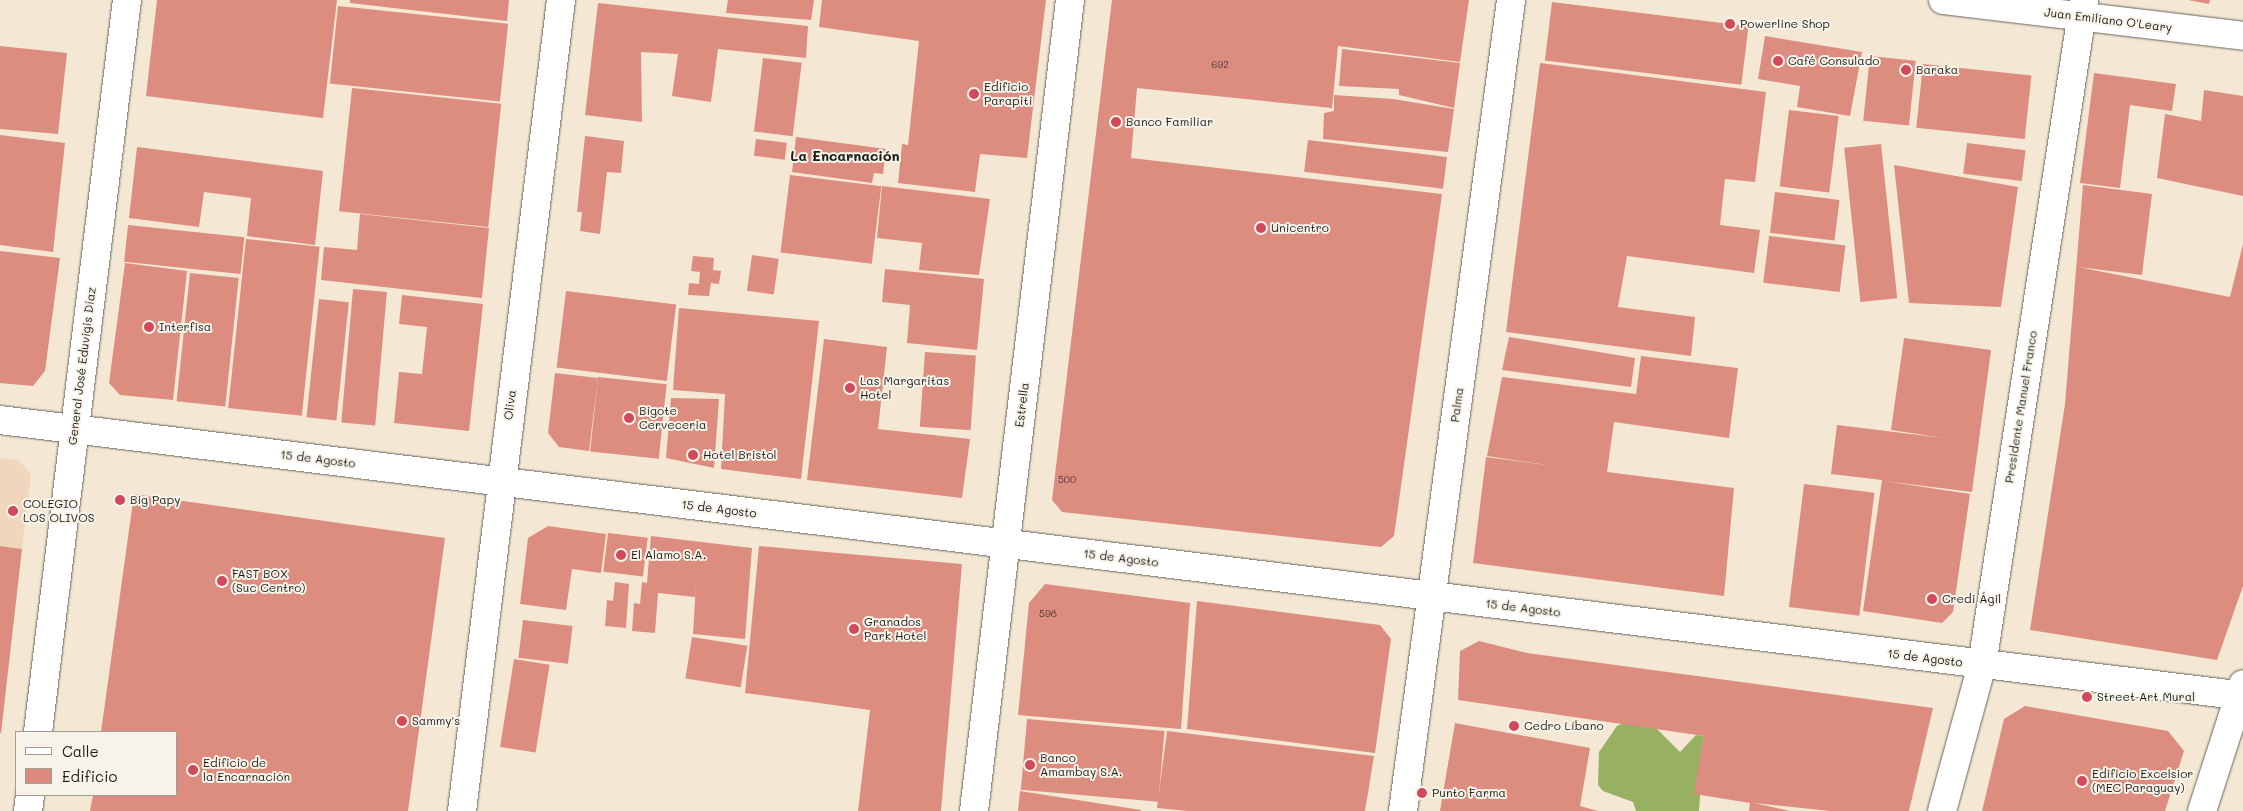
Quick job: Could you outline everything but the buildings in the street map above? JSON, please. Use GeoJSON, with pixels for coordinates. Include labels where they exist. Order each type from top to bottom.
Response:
{"type":"FeatureCollection","features":[{"type":"Feature","properties":{"kind":"street","name":"General José Eduvigis Díaz"},"geometry":{"type":"LineString","coordinates":[[38,731],[127,0]]}},
{"type":"Feature","properties":{"kind":"street","name":"Oliva"},"geometry":{"type":"LineString","coordinates":[[462,811],[500,482],[561,0]]}},
{"type":"Feature","properties":{"kind":"street","name":"Estrella"},"geometry":{"type":"LineString","coordinates":[[974,811],[1070,0]]}},
{"type":"Feature","properties":{"kind":"street","name":"Palma"},"geometry":{"type":"LineString","coordinates":[[1403,811],[1511,0]]}},
{"type":"Feature","properties":{"kind":"street","name":"Juan Emiliano O'Leary"},"geometry":{"type":"LineString","coordinates":[[1943,0],[2083,8],[2243,36]]}},
{"type":"Feature","properties":{"kind":"street","name":"Presidente Manuel Franco"},"geometry":{"type":"LineString","coordinates":[[1942,811],[1982,665],[2083,8]]}},
{"type":"Feature","properties":{"kind":"street","name":"15 de Agosto"},"geometry":{"type":"LineString","coordinates":[[0,420],[1982,665],[2242,692]]}},
{"type":"Feature","properties":{"kind":"street"},"geometry":{"type":"LineString","coordinates":[[2202,811],[2242,692]]}},
{"type":"Feature","properties":{"kind":"street"},"geometry":{"type":"LineString","coordinates":[[28,811],[30,796]]}},
{"type":"Feature","properties":{"kind":"shaded area","name":"COLEGIO LOS OLIVOS"},"geometry":{"type":"Polygon","coordinates":[[[0,458],[19,460],[31,475],[22,549],[0,546],[0,458]]]}},
{"type":"Feature","properties":{"kind":"green space"},"geometry":{"type":"Polygon","coordinates":[[[1630,720],[1653,725],[1680,752],[1696,735],[1704,736],[1699,811],[1636,811],[1633,802],[1603,791],[1598,785],[1599,752],[1617,726],[1630,720]]]}},
{"type":"Feature","properties":{"kind":"place","name":"Powerline Shop"},"geometry":{"type":"Point","coordinates":[1730,24]}},
{"type":"Feature","properties":{"kind":"place","name":"Café Consulado"},"geometry":{"type":"Point","coordinates":[1778,61]}},
{"type":"Feature","properties":{"kind":"place","name":"Baraka"},"geometry":{"type":"Point","coordinates":[1906,70]}},
{"type":"Feature","properties":{"kind":"place","name":"Edificio Parapiti"},"geometry":{"type":"Point","coordinates":[974,94]}},
{"type":"Feature","properties":{"kind":"place","name":"Banco Familiar"},"geometry":{"type":"Point","coordinates":[1116,122]}},
{"type":"Feature","properties":{"kind":"place","name":"Unicentro"},"geometry":{"type":"Point","coordinates":[1261,228]}},
{"type":"Feature","properties":{"kind":"place","name":"Interfisa"},"geometry":{"type":"Point","coordinates":[149,327]}},
{"type":"Feature","properties":{"kind":"place","name":"Las Margaritas Hotel"},"geometry":{"type":"Point","coordinates":[850,388]}},
{"type":"Feature","properties":{"kind":"place","name":"Bigote Cerveceria"},"geometry":{"type":"Point","coordinates":[629,418]}},
{"type":"Feature","properties":{"kind":"place","name":"Hotel Bristol"},"geometry":{"type":"Point","coordinates":[693,455]}},
{"type":"Feature","properties":{"kind":"place","name":"Big Papy"},"geometry":{"type":"Point","coordinates":[120,500]}},
{"type":"Feature","properties":{"kind":"place","name":"COLEGIO LOS OLIVOS"},"geometry":{"type":"Point","coordinates":[13,511]}},
{"type":"Feature","properties":{"kind":"place","name":"El Alamo S.A."},"geometry":{"type":"Point","coordinates":[621,555]}},
{"type":"Feature","properties":{"kind":"place","name":"FAST BOX (Suc Centro)"},"geometry":{"type":"Point","coordinates":[222,581]}},
{"type":"Feature","properties":{"kind":"place","name":"Credi Ágil"},"geometry":{"type":"Point","coordinates":[1932,599]}},
{"type":"Feature","properties":{"kind":"place","name":"Granados Park Hotel"},"geometry":{"type":"Point","coordinates":[854,629]}},
{"type":"Feature","properties":{"kind":"place","name":"Street Art Mural"},"geometry":{"type":"Point","coordinates":[2087,697]}},
{"type":"Feature","properties":{"kind":"place","name":"Sammy's"},"geometry":{"type":"Point","coordinates":[402,721]}},
{"type":"Feature","properties":{"kind":"place","name":"Cedro Líbano"},"geometry":{"type":"Point","coordinates":[1514,726]}},
{"type":"Feature","properties":{"kind":"place","name":"Banco Amambay S.A."},"geometry":{"type":"Point","coordinates":[1030,765]}},
{"type":"Feature","properties":{"kind":"place","name":"Edificio de la Encarnación"},"geometry":{"type":"Point","coordinates":[193,770]}},
{"type":"Feature","properties":{"kind":"place","name":"Edificio Excelsior (MEC Paraguay)"},"geometry":{"type":"Point","coordinates":[2082,781]}},
{"type":"Feature","properties":{"kind":"place","name":"Punto Farma"},"geometry":{"type":"Point","coordinates":[1422,793]}},
{"type":"Feature","properties":{"kind":"district","name":"La Encarnación"},"geometry":{"type":"Point","coordinates":[845,156]}}]}
